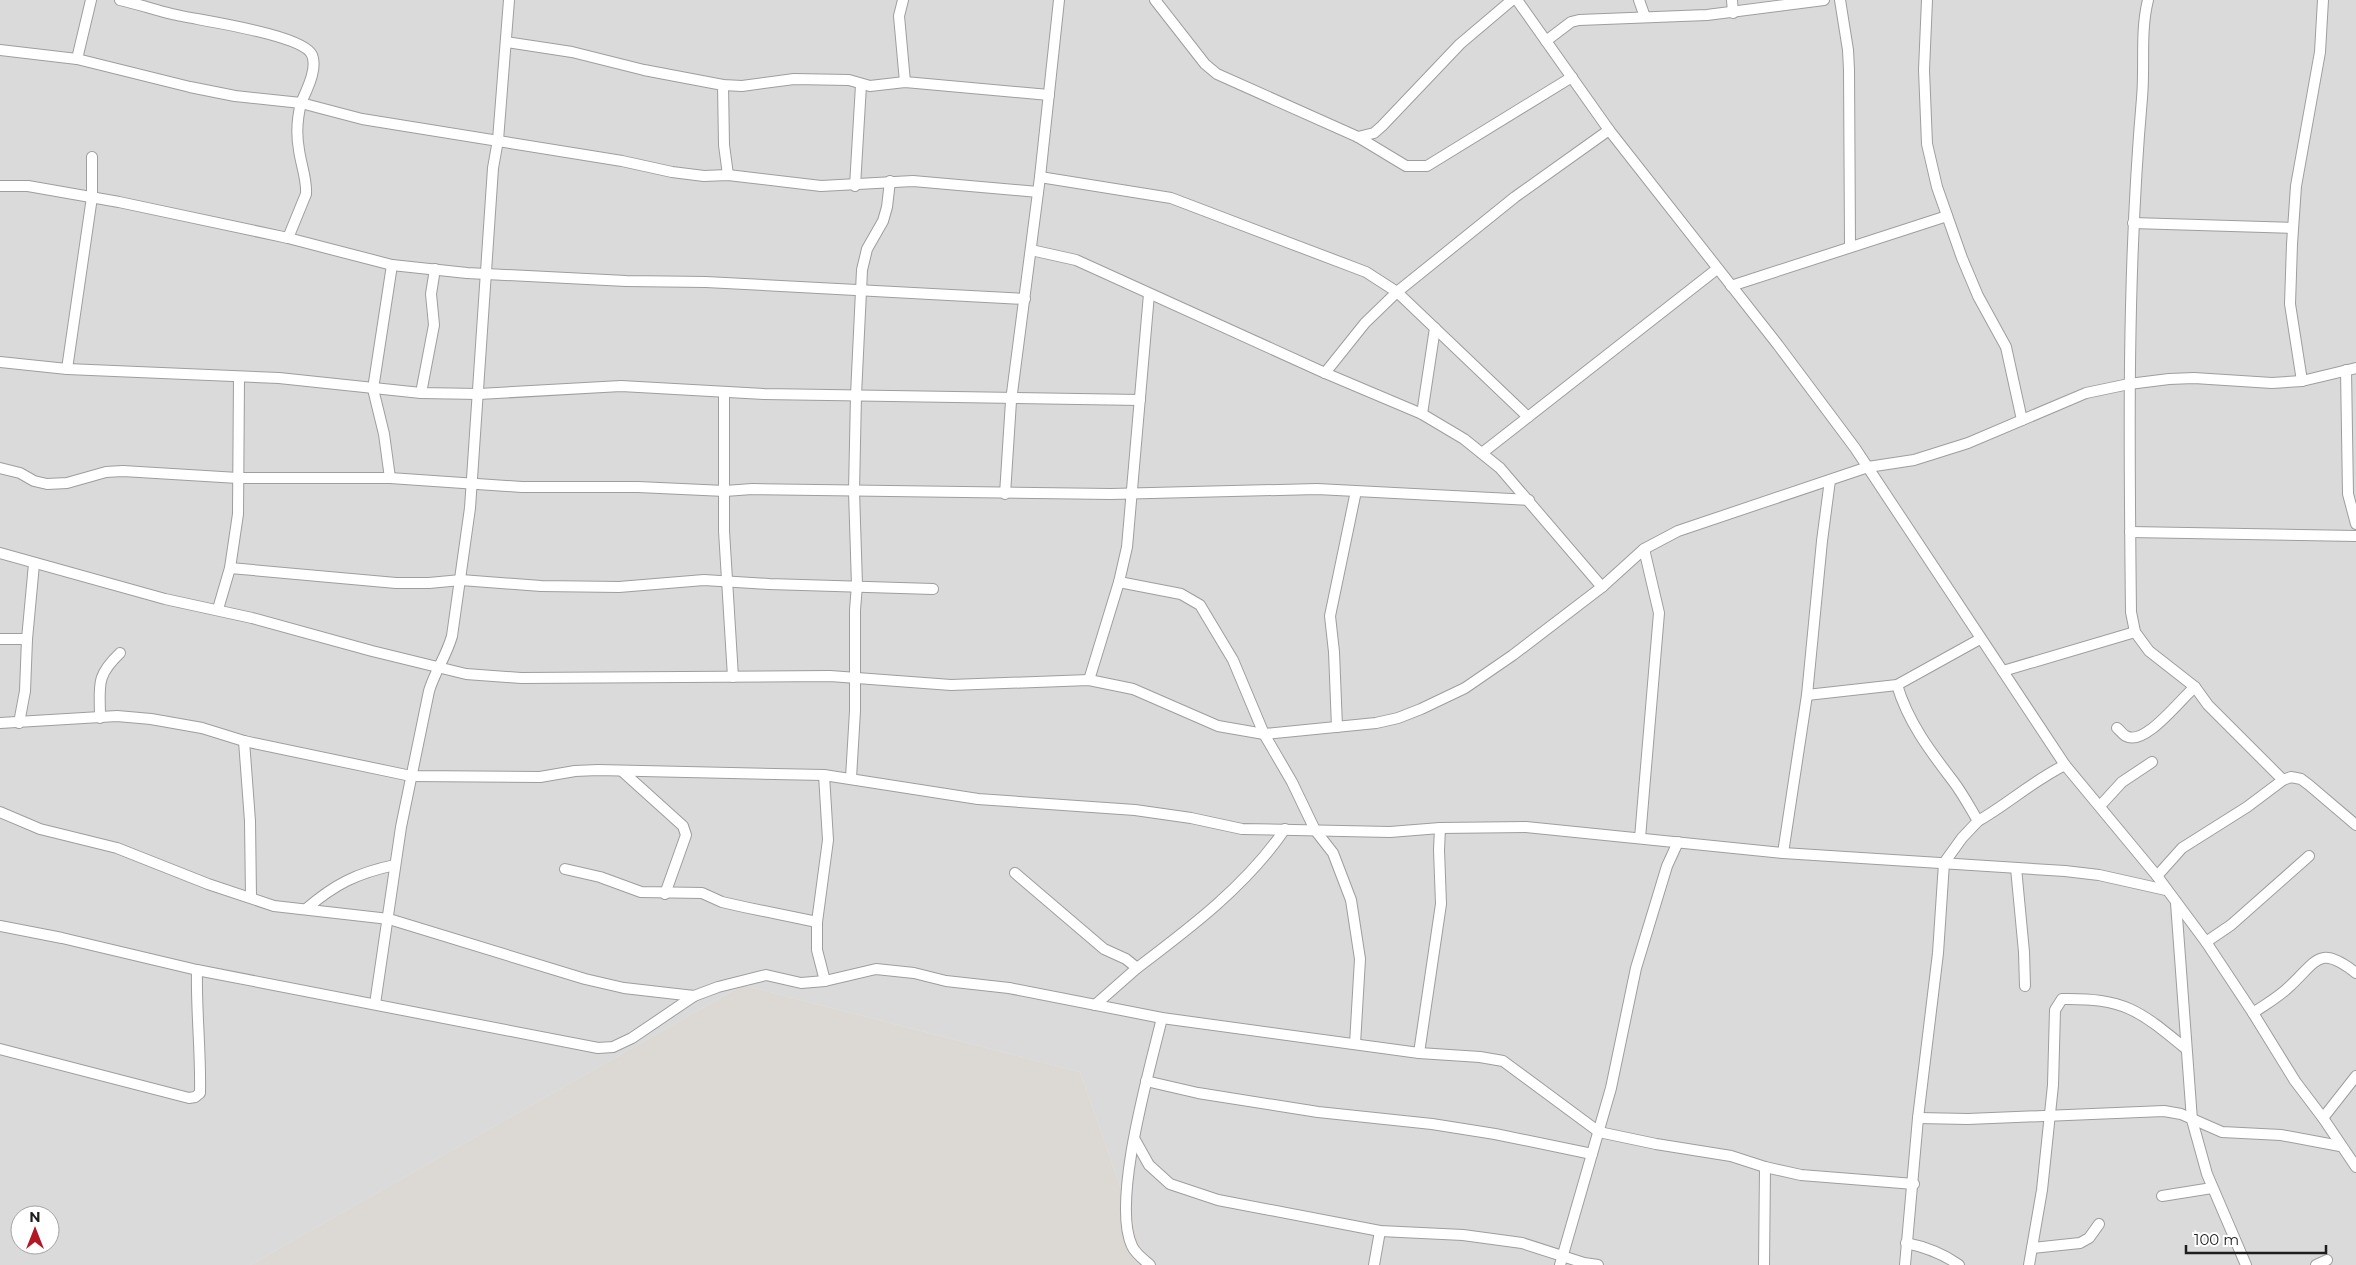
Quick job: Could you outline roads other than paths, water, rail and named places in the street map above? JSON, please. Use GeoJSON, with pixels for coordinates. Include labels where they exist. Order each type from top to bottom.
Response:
{"type":"FeatureCollection","features":[{"type":"Feature","properties":{"kind":"street"},"geometry":{"type":"LineString","coordinates":[[78,59],[92,0]]}},
{"type":"Feature","properties":{"kind":"street"},"geometry":{"type":"LineString","coordinates":[[120,0],[172,14],[261,32],[306,47],[312,56],[313,65],[296,124],[306,194],[288,238]]}},
{"type":"Feature","properties":{"kind":"street"},"geometry":{"type":"LineString","coordinates":[[375,1004],[389,919],[395,865],[411,776],[429,691],[433,678],[447,655],[452,636],[461,580],[480,394],[493,168],[498,140],[509,0]]}},
{"type":"Feature","properties":{"kind":"street"},"geometry":{"type":"LineString","coordinates":[[903,0],[899,16],[905,82]]}},
{"type":"Feature","properties":{"kind":"street"},"geometry":{"type":"LineString","coordinates":[[1005,494],[1011,399],[1040,178],[1059,0]]}},
{"type":"Feature","properties":{"kind":"street"},"geometry":{"type":"LineString","coordinates":[[1155,0],[1205,64],[1217,74],[1358,137],[1406,166],[1428,166],[1572,78]]}},
{"type":"Feature","properties":{"kind":"street"},"geometry":{"type":"LineString","coordinates":[[1358,137],[1374,133],[1382,126],[1460,44],[1512,0]]}},
{"type":"Feature","properties":{"kind":"street"},"geometry":{"type":"LineString","coordinates":[[1517,0],[1609,130],[1783,351],[1868,467],[2065,765],[2157,876],[2206,942],[2253,1013],[2294,1082],[2323,1118],[2340,1146],[2356,1167]]}},
{"type":"Feature","properties":{"kind":"street"},"geometry":{"type":"LineString","coordinates":[[1639,0],[1645,17]]}},
{"type":"Feature","properties":{"kind":"street"},"geometry":{"type":"LineString","coordinates":[[1732,0],[1733,13]]}},
{"type":"Feature","properties":{"kind":"street"},"geometry":{"type":"LineString","coordinates":[[1546,41],[1571,22],[1593,18],[1733,13],[1824,0]]}},
{"type":"Feature","properties":{"kind":"street"},"geometry":{"type":"LineString","coordinates":[[1840,0],[1849,64],[1850,246]]}},
{"type":"Feature","properties":{"kind":"street"},"geometry":{"type":"LineString","coordinates":[[1927,0],[1924,70],[1927,144],[1937,187],[1974,288],[2006,347],[2022,420]]}},
{"type":"Feature","properties":{"kind":"street"},"geometry":{"type":"LineString","coordinates":[[2148,0],[2143,41],[2142,96],[2136,150],[2133,223],[2129,384],[2131,612],[2135,632],[2150,652],[2195,687],[2208,705],[2283,780]]}},
{"type":"Feature","properties":{"kind":"street"},"geometry":{"type":"LineString","coordinates":[[2302,381],[2290,304],[2293,228],[2296,186],[2320,52],[2322,0]]}},
{"type":"Feature","properties":{"kind":"street"},"geometry":{"type":"LineString","coordinates":[[506,42],[572,52],[644,70],[723,85],[742,86],[794,79],[849,80],[861,85],[870,86],[905,82],[1049,95]]}},
{"type":"Feature","properties":{"kind":"street"},"geometry":{"type":"LineString","coordinates":[[0,50],[78,59],[190,87],[235,96],[301,103],[380,122],[498,140],[672,172],[704,176],[728,175],[821,186],[856,186],[890,181],[1038,192]]}},
{"type":"Feature","properties":{"kind":"street"},"geometry":{"type":"LineString","coordinates":[[723,85],[724,145],[728,175]]}},
{"type":"Feature","properties":{"kind":"street"},"geometry":{"type":"LineString","coordinates":[[856,186],[861,85]]}},
{"type":"Feature","properties":{"kind":"street"},"geometry":{"type":"LineString","coordinates":[[1325,373],[1365,323],[1397,292],[1515,197],[1609,130]]}},
{"type":"Feature","properties":{"kind":"street"},"geometry":{"type":"LineString","coordinates":[[67,369],[92,197],[92,157]]}},
{"type":"Feature","properties":{"kind":"street"},"geometry":{"type":"LineString","coordinates":[[1040,178],[1170,198],[1366,272],[1397,292],[1528,417]]}},
{"type":"Feature","properties":{"kind":"street"},"geometry":{"type":"LineString","coordinates":[[851,778],[857,585],[854,491],[856,395],[862,270],[867,248],[883,221],[887,207],[890,181]]}},
{"type":"Feature","properties":{"kind":"street"},"geometry":{"type":"LineString","coordinates":[[0,186],[28,186],[92,197],[288,238],[392,265],[487,273],[626,281],[801,286],[1025,299]]}},
{"type":"Feature","properties":{"kind":"street"},"geometry":{"type":"LineString","coordinates":[[1731,286],[1947,216]]}},
{"type":"Feature","properties":{"kind":"street"},"geometry":{"type":"LineString","coordinates":[[2133,223],[2293,228]]}},
{"type":"Feature","properties":{"kind":"street"},"geometry":{"type":"LineString","coordinates":[[1031,250],[1076,260],[1325,373],[1422,414],[1464,440],[1500,468],[1602,587]]}},
{"type":"Feature","properties":{"kind":"street"},"geometry":{"type":"LineString","coordinates":[[390,478],[384,434],[373,389],[392,265]]}},
{"type":"Feature","properties":{"kind":"street"},"geometry":{"type":"LineString","coordinates":[[421,393],[434,325],[431,294],[435,269]]}},
{"type":"Feature","properties":{"kind":"street"},"geometry":{"type":"LineString","coordinates":[[1482,453],[1718,269]]}},
{"type":"Feature","properties":{"kind":"street"},"geometry":{"type":"LineString","coordinates":[[1089,680],[1119,582],[1127,547],[1149,294]]}},
{"type":"Feature","properties":{"kind":"street"},"geometry":{"type":"LineString","coordinates":[[1422,414],[1435,328]]}},
{"type":"Feature","properties":{"kind":"street"},"geometry":{"type":"LineString","coordinates":[[0,362],[67,369],[201,374],[239,378],[278,378],[421,393],[480,394],[621,386],[724,392],[1140,400]]}},
{"type":"Feature","properties":{"kind":"street"},"geometry":{"type":"LineString","coordinates":[[0,553],[165,599],[218,609],[466,674],[521,678],[855,677],[951,685],[1089,680],[1132,689],[1218,726],[1264,734],[1376,724],[1398,718],[1465,688],[1513,656],[1602,587],[1644,549],[1678,531],[1868,467],[1914,460],[1968,443],[2086,393],[2129,384],[2194,378],[2272,383],[2302,381],[2351,369],[2348,494],[2356,524]]}},
{"type":"Feature","properties":{"kind":"street"},"geometry":{"type":"LineString","coordinates":[[218,609],[230,568],[238,514],[239,378]]}},
{"type":"Feature","properties":{"kind":"street"},"geometry":{"type":"LineString","coordinates":[[724,392],[724,531],[733,677]]}},
{"type":"Feature","properties":{"kind":"street"},"geometry":{"type":"LineString","coordinates":[[0,468],[20,473],[47,484],[67,483],[106,472],[123,471],[238,478],[310,476],[390,478],[522,488],[638,487],[725,491],[752,489],[1005,494],[1131,494],[1318,489],[1529,500]]}},
{"type":"Feature","properties":{"kind":"street"},"geometry":{"type":"LineString","coordinates":[[1783,853],[1807,696],[1830,480]]}},
{"type":"Feature","properties":{"kind":"street"},"geometry":{"type":"LineString","coordinates":[[1337,727],[1334,652],[1330,616],[1356,491]]}},
{"type":"Feature","properties":{"kind":"street"},"geometry":{"type":"LineString","coordinates":[[2130,532],[2356,536]]}},
{"type":"Feature","properties":{"kind":"street"},"geometry":{"type":"LineString","coordinates":[[1640,838],[1659,613],[1644,549]]}},
{"type":"Feature","properties":{"kind":"street"},"geometry":{"type":"LineString","coordinates":[[19,723],[25,691],[27,639],[34,564]]}},
{"type":"Feature","properties":{"kind":"street"},"geometry":{"type":"LineString","coordinates":[[230,568],[396,583],[429,583],[461,580],[540,586],[619,587],[704,580],[933,589]]}},
{"type":"Feature","properties":{"kind":"street"},"geometry":{"type":"LineString","coordinates":[[1119,582],[1181,594],[1200,605],[1233,660],[1264,734],[1292,782],[1315,830],[1333,853],[1351,900],[1360,959],[1355,1044]]}},
{"type":"Feature","properties":{"kind":"street"},"geometry":{"type":"LineString","coordinates":[[2003,671],[2135,632]]}},
{"type":"Feature","properties":{"kind":"street"},"geometry":{"type":"LineString","coordinates":[[0,639],[27,639]]}},
{"type":"Feature","properties":{"kind":"street"},"geometry":{"type":"LineString","coordinates":[[1807,696],[1897,685],[1980,639]]}},
{"type":"Feature","properties":{"kind":"street"},"geometry":{"type":"LineString","coordinates":[[100,718],[100,684],[103,672],[120,653]]}},
{"type":"Feature","properties":{"kind":"street"},"geometry":{"type":"LineString","coordinates":[[1897,685],[1903,705],[1926,746],[1954,782],[1978,821]]}},
{"type":"Feature","properties":{"kind":"street"},"geometry":{"type":"LineString","coordinates":[[2117,728],[2126,737],[2137,738],[2148,732],[2167,716],[2195,687]]}},
{"type":"Feature","properties":{"kind":"street"},"geometry":{"type":"LineString","coordinates":[[0,723],[117,716],[151,719],[202,728],[244,741],[411,776],[540,777],[575,771],[622,770],[824,775],[978,799],[1119,808],[1191,818],[1242,829],[1390,832],[1440,828],[1526,827],[1783,853],[2099,875],[2166,890]]}},
{"type":"Feature","properties":{"kind":"street"},"geometry":{"type":"LineString","coordinates":[[244,741],[250,822],[251,897]]}},
{"type":"Feature","properties":{"kind":"street"},"geometry":{"type":"LineString","coordinates":[[2100,806],[2122,782],[2152,762]]}},
{"type":"Feature","properties":{"kind":"street"},"geometry":{"type":"LineString","coordinates":[[1905,1265],[1914,1184],[1918,1118],[1938,953],[1944,863],[1962,838],[1978,821],[2000,809],[2045,776],[2065,765]]}},
{"type":"Feature","properties":{"kind":"street"},"geometry":{"type":"LineString","coordinates":[[622,770],[683,826],[686,835],[665,894]]}},
{"type":"Feature","properties":{"kind":"street"},"geometry":{"type":"LineString","coordinates":[[824,775],[828,840],[817,922],[817,950],[825,981]]}},
{"type":"Feature","properties":{"kind":"street"},"geometry":{"type":"LineString","coordinates":[[2157,876],[2182,848],[2247,807],[2283,780],[2291,777],[2301,779],[2356,825]]}},
{"type":"Feature","properties":{"kind":"street"},"geometry":{"type":"LineString","coordinates":[[0,812],[40,829],[117,848],[208,884],[274,906],[389,919],[624,988],[694,996]]}},
{"type":"Feature","properties":{"kind":"street"},"geometry":{"type":"LineString","coordinates":[[1419,1053],[1441,904],[1440,828]]}},
{"type":"Feature","properties":{"kind":"street"},"geometry":{"type":"LineString","coordinates":[[1096,1005],[1137,968],[1201,918],[1269,852],[1285,829]]}},
{"type":"Feature","properties":{"kind":"street"},"geometry":{"type":"LineString","coordinates":[[1561,1260],[1617,1064],[1636,968],[1667,866],[1678,842]]}},
{"type":"Feature","properties":{"kind":"street"},"geometry":{"type":"LineString","coordinates":[[2206,942],[2231,925],[2310,856]]}},
{"type":"Feature","properties":{"kind":"street"},"geometry":{"type":"LineString","coordinates":[[306,909],[345,880],[369,871],[395,865]]}},
{"type":"Feature","properties":{"kind":"street"},"geometry":{"type":"LineString","coordinates":[[2016,868],[2024,952],[2025,986]]}},
{"type":"Feature","properties":{"kind":"street"},"geometry":{"type":"LineString","coordinates":[[565,869],[600,877],[641,892],[665,894],[690,892],[702,894],[722,902],[817,922]]}},
{"type":"Feature","properties":{"kind":"street"},"geometry":{"type":"LineString","coordinates":[[1015,873],[1096,943],[1137,968]]}},
{"type":"Feature","properties":{"kind":"street"},"geometry":{"type":"LineString","coordinates":[[2176,903],[2185,1048],[2192,1120],[2212,1188],[2246,1265]]}},
{"type":"Feature","properties":{"kind":"street"},"geometry":{"type":"LineString","coordinates":[[0,926],[62,938],[197,970],[598,1048],[613,1047],[632,1038],[694,996],[718,987],[766,975],[801,984],[825,981],[876,969],[914,973],[946,980],[1009,988],[1162,1018],[1419,1053],[1503,1061],[1599,1132],[1656,1144],[1731,1156],[1765,1167],[1801,1174],[1914,1184]]}},
{"type":"Feature","properties":{"kind":"street"},"geometry":{"type":"LineString","coordinates":[[2253,1013],[2278,998],[2312,962],[2332,958],[2342,962],[2356,973]]}},
{"type":"Feature","properties":{"kind":"street"},"geometry":{"type":"LineString","coordinates":[[0,1049],[189,1098],[195,1097],[200,1093],[201,1060],[196,1000],[197,970]]}},
{"type":"Feature","properties":{"kind":"street"},"geometry":{"type":"LineString","coordinates":[[2029,1265],[2042,1190],[2053,1085],[2055,1010],[2062,999],[2093,998],[2125,1005],[2148,1017],[2185,1048]]}},
{"type":"Feature","properties":{"kind":"street"},"geometry":{"type":"LineString","coordinates":[[1150,1265],[1132,1248],[1126,1227],[1126,1195],[1146,1081],[1162,1018]]}},
{"type":"Feature","properties":{"kind":"street"},"geometry":{"type":"LineString","coordinates":[[2323,1118],[2356,1076]]}},
{"type":"Feature","properties":{"kind":"street"},"geometry":{"type":"LineString","coordinates":[[1146,1081],[1198,1093],[1318,1112],[1432,1124],[1495,1134],[1592,1154]]}},
{"type":"Feature","properties":{"kind":"street"},"geometry":{"type":"LineString","coordinates":[[1918,1118],[1968,1119],[2164,1111],[2182,1114],[2222,1132],[2280,1135],[2340,1146]]}},
{"type":"Feature","properties":{"kind":"street"},"geometry":{"type":"LineString","coordinates":[[1135,1140],[1149,1165],[1170,1184],[1218,1200],[1380,1231],[1473,1236],[1522,1243],[1561,1260],[1598,1265]]}},
{"type":"Feature","properties":{"kind":"street"},"geometry":{"type":"LineString","coordinates":[[1764,1265],[1765,1167]]}},
{"type":"Feature","properties":{"kind":"street"},"geometry":{"type":"LineString","coordinates":[[2162,1196],[2212,1188]]}},
{"type":"Feature","properties":{"kind":"street"},"geometry":{"type":"LineString","coordinates":[[2032,1248],[2080,1243],[2089,1238],[2099,1224]]}},
{"type":"Feature","properties":{"kind":"street"},"geometry":{"type":"LineString","coordinates":[[1374,1265],[1380,1231]]}},
{"type":"Feature","properties":{"kind":"street"},"geometry":{"type":"LineString","coordinates":[[1906,1244],[1926,1248],[1945,1255],[1959,1265]]}},
{"type":"Feature","properties":{"kind":"street"},"geometry":{"type":"LineString","coordinates":[[2316,1265],[2327,1260]]}}]}
